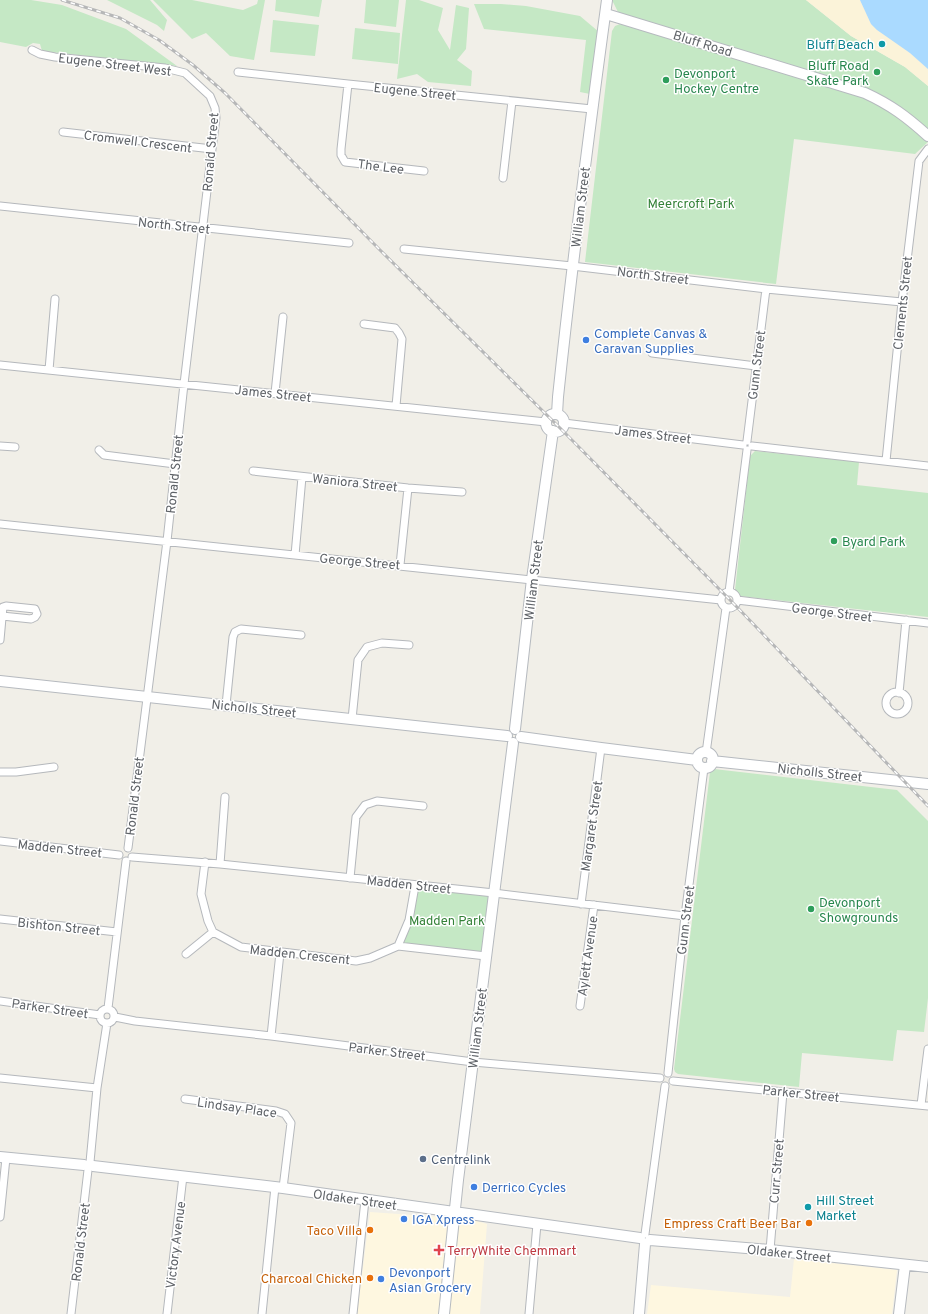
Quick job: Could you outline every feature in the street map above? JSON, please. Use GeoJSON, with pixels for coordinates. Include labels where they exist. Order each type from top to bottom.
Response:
{"type":"FeatureCollection","features":[{"type":"Feature","properties":{"kind":"street","name":"William Street"},"geometry":{"type":"LineString","coordinates":[[557,414],[572,266],[607,0]]}},
{"type":"Feature","properties":{"kind":"street","name":"Bluff Road"},"geometry":{"type":"LineString","coordinates":[[606,14],[864,93],[890,105],[928,136]]}},
{"type":"Feature","properties":{"kind":"street","name":"Eugene Street West"},"geometry":{"type":"LineString","coordinates":[[32,50],[40,54],[55,57],[165,68],[185,73],[198,84],[212,100]]}},
{"type":"Feature","properties":{"kind":"street","name":"Eugene Street"},"geometry":{"type":"LineString","coordinates":[[238,72],[592,109]]}},
{"type":"Feature","properties":{"kind":"street","name":"The Lee"},"geometry":{"type":"LineString","coordinates":[[348,84],[341,149],[341,155],[345,162],[424,171]]}},
{"type":"Feature","properties":{"kind":"street","name":"Ronald Street"},"geometry":{"type":"LineString","coordinates":[[128,848],[167,541],[216,118],[212,100]]}},
{"type":"Feature","properties":{"kind":"street"},"geometry":{"type":"LineString","coordinates":[[503,178],[512,101]]}},
{"type":"Feature","properties":{"kind":"street","name":"Cromwell Crescent"},"geometry":{"type":"LineString","coordinates":[[63,132],[212,150]]}},
{"type":"Feature","properties":{"kind":"street","name":"Clements Street"},"geometry":{"type":"LineString","coordinates":[[886,461],[902,302],[920,161],[928,149]]}},
{"type":"Feature","properties":{"kind":"street","name":"North Street"},"geometry":{"type":"LineString","coordinates":[[0,206],[349,243]]}},
{"type":"Feature","properties":{"kind":"street","name":"North Street"},"geometry":{"type":"LineString","coordinates":[[404,249],[902,302]]}},
{"type":"Feature","properties":{"kind":"street","name":"Gunn Street"},"geometry":{"type":"LineString","coordinates":[[729,592],[766,288]]}},
{"type":"Feature","properties":{"kind":"street"},"geometry":{"type":"LineString","coordinates":[[49,370],[55,299]]}},
{"type":"Feature","properties":{"kind":"street"},"geometry":{"type":"LineString","coordinates":[[275,393],[283,317]]}},
{"type":"Feature","properties":{"kind":"street"},"geometry":{"type":"LineString","coordinates":[[364,324],[395,328],[399,332],[402,339],[396,406]]}},
{"type":"Feature","properties":{"kind":"street"},"geometry":{"type":"LineString","coordinates":[[652,353],[756,366]]}},
{"type":"Feature","properties":{"kind":"street","name":"James Street"},"geometry":{"type":"LineString","coordinates":[[0,365],[546,422]]}},
{"type":"Feature","properties":{"kind":"street"},"geometry":{"type":"LineString","coordinates":[[557,414],[562,418],[564,423],[559,430],[553,431],[548,428],[546,422],[549,416],[557,414]]}},
{"type":"Feature","properties":{"kind":"street","name":"James Street"},"geometry":{"type":"LineString","coordinates":[[564,423],[928,466]]}},
{"type":"Feature","properties":{"kind":"street","name":"William Street"},"geometry":{"type":"LineString","coordinates":[[444,1314],[532,579],[553,431]]}},
{"type":"Feature","properties":{"kind":"street"},"geometry":{"type":"LineString","coordinates":[[0,446],[15,447]]}},
{"type":"Feature","properties":{"kind":"street"},"geometry":{"type":"LineString","coordinates":[[99,450],[104,455],[175,464]]}},
{"type":"Feature","properties":{"kind":"street","name":"Waniora Street"},"geometry":{"type":"LineString","coordinates":[[253,471],[408,488],[462,492]]}},
{"type":"Feature","properties":{"kind":"street","name":"Waniora Street"},"geometry":{"type":"LineString","coordinates":[[296,555],[302,477]]}},
{"type":"Feature","properties":{"kind":"street","name":"Waniora Street"},"geometry":{"type":"LineString","coordinates":[[400,565],[408,488]]}},
{"type":"Feature","properties":{"kind":"street","name":"George Street"},"geometry":{"type":"LineString","coordinates":[[0,524],[721,600]]}},
{"type":"Feature","properties":{"kind":"street"},"geometry":{"type":"LineString","coordinates":[[709,757],[699,755],[697,760],[699,765],[704,768],[710,765],[709,757],[726,608],[722,604],[721,600],[724,594],[729,592],[734,594],[737,600],[733,607],[726,608]]}},
{"type":"Feature","properties":{"kind":"street","name":"George Street"},"geometry":{"type":"LineString","coordinates":[[737,600],[928,623]]}},
{"type":"Feature","properties":{"kind":"street"},"geometry":{"type":"LineString","coordinates":[[0,640],[2,616]]}},
{"type":"Feature","properties":{"kind":"street"},"geometry":{"type":"LineString","coordinates":[[898,692],[906,620]]}},
{"type":"Feature","properties":{"kind":"street"},"geometry":{"type":"LineString","coordinates":[[226,705],[233,637],[235,632],[241,629],[301,635]]}},
{"type":"Feature","properties":{"kind":"street"},"geometry":{"type":"LineString","coordinates":[[352,719],[358,660],[367,647],[382,643],[409,645]]}},
{"type":"Feature","properties":{"kind":"street","name":"Nicholls Street"},"geometry":{"type":"LineString","coordinates":[[0,681],[147,698],[514,736],[697,760]]}},
{"type":"Feature","properties":{"kind":"street","name":"Margaret Street"},"geometry":{"type":"LineString","coordinates":[[581,904],[601,748]]}},
{"type":"Feature","properties":{"kind":"street","name":"Nicholls Street"},"geometry":{"type":"LineString","coordinates":[[709,757],[928,784]]}},
{"type":"Feature","properties":{"kind":"street"},"geometry":{"type":"LineString","coordinates":[[0,772],[16,772],[54,767]]}},
{"type":"Feature","properties":{"kind":"street","name":"Gunn Street"},"geometry":{"type":"LineString","coordinates":[[668,1073],[685,916],[704,768]]}},
{"type":"Feature","properties":{"kind":"street"},"geometry":{"type":"LineString","coordinates":[[220,864],[225,797]]}},
{"type":"Feature","properties":{"kind":"street"},"geometry":{"type":"LineString","coordinates":[[350,878],[356,816],[365,805],[377,801],[423,806]]}},
{"type":"Feature","properties":{"kind":"street","name":"Madden Street"},"geometry":{"type":"LineString","coordinates":[[0,841],[119,855]]}},
{"type":"Feature","properties":{"kind":"street"},"geometry":{"type":"LineString","coordinates":[[108,1008],[117,932],[129,859],[132,852],[128,848],[122,849],[119,855],[122,860],[129,859]]}},
{"type":"Feature","properties":{"kind":"street","name":"Madden Street"},"geometry":{"type":"LineString","coordinates":[[129,859],[205,862],[415,886],[494,893],[685,916]]}},
{"type":"Feature","properties":{"kind":"street"},"geometry":{"type":"LineString","coordinates":[[186,954],[213,932],[208,921],[201,894],[205,862]]}},
{"type":"Feature","properties":{"kind":"street"},"geometry":{"type":"LineString","coordinates":[[415,886],[409,920],[398,946],[486,956]]}},
{"type":"Feature","properties":{"kind":"street","name":"Aylett Avenue"},"geometry":{"type":"LineString","coordinates":[[580,1006],[594,905]]}},
{"type":"Feature","properties":{"kind":"street","name":"Bishton Street"},"geometry":{"type":"LineString","coordinates":[[0,919],[117,932]]}},
{"type":"Feature","properties":{"kind":"street","name":"Madden Crescent"},"geometry":{"type":"LineString","coordinates":[[213,932],[241,947],[280,953],[356,960],[370,958],[398,946]]}},
{"type":"Feature","properties":{"kind":"street"},"geometry":{"type":"LineString","coordinates":[[271,1036],[280,953]]}},
{"type":"Feature","properties":{"kind":"street","name":"Parker Street"},"geometry":{"type":"LineString","coordinates":[[0,1001],[100,1015]]}},
{"type":"Feature","properties":{"kind":"street"},"geometry":{"type":"LineString","coordinates":[[108,1008],[112,1010],[115,1017],[113,1021],[106,1023],[102,1021],[100,1015],[102,1011],[108,1008]]}},
{"type":"Feature","properties":{"kind":"street","name":"Parker Street"},"geometry":{"type":"LineString","coordinates":[[115,1017],[135,1021],[271,1036],[473,1062],[660,1078]]}},
{"type":"Feature","properties":{"kind":"street","name":"Ronald Street"},"geometry":{"type":"LineString","coordinates":[[71,1314],[106,1023]]}},
{"type":"Feature","properties":{"kind":"street"},"geometry":{"type":"LineString","coordinates":[[925,1105],[928,1048]]}},
{"type":"Feature","properties":{"kind":"street"},"geometry":{"type":"LineString","coordinates":[[668,1073],[672,1075],[673,1081],[671,1085],[665,1086],[661,1084],[660,1078],[662,1074],[668,1073]]}},
{"type":"Feature","properties":{"kind":"street"},"geometry":{"type":"LineString","coordinates":[[0,1078],[98,1088]]}},
{"type":"Feature","properties":{"kind":"street","name":"Parker Street"},"geometry":{"type":"LineString","coordinates":[[673,1081],[925,1105]]}},
{"type":"Feature","properties":{"kind":"street"},"geometry":{"type":"LineString","coordinates":[[639,1314],[645,1239],[665,1086]]}},
{"type":"Feature","properties":{"kind":"street","name":"Curr Street"},"geometry":{"type":"LineString","coordinates":[[770,1250],[783,1092]]}},
{"type":"Feature","properties":{"kind":"street","name":"Lindsay Place"},"geometry":{"type":"LineString","coordinates":[[185,1099],[276,1110],[285,1114],[291,1123],[279,1188],[262,1314]]}},
{"type":"Feature","properties":{"kind":"street"},"geometry":{"type":"LineString","coordinates":[[0,1217],[3,1158]]}},
{"type":"Feature","properties":{"kind":"street","name":"Oldaker Street"},"geometry":{"type":"LineString","coordinates":[[3,1158],[183,1176],[279,1188],[645,1239],[770,1250],[928,1267]]}},
{"type":"Feature","properties":{"kind":"street","name":"Victory Avenue"},"geometry":{"type":"LineString","coordinates":[[167,1314],[183,1176]]}},
{"type":"Feature","properties":{"kind":"street"},"geometry":{"type":"LineString","coordinates":[[353,1314],[365,1200]]}},
{"type":"Feature","properties":{"kind":"street"},"geometry":{"type":"LineString","coordinates":[[529,1314],[537,1224]]}},
{"type":"Feature","properties":{"kind":"street"},"geometry":{"type":"LineString","coordinates":[[900,1314],[905,1265]]}},
{"type":"Feature","properties":{"kind":"shaded area"},"geometry":{"type":"Polygon","coordinates":[[[370,1212],[470,1219],[487,1224],[480,1314],[357,1314],[370,1212]]]}},
{"type":"Feature","properties":{"kind":"shaded area"},"geometry":{"type":"Polygon","coordinates":[[[794,1259],[897,1270],[892,1314],[647,1314],[651,1285],[790,1297],[794,1259]]]}},
{"type":"Feature","properties":{"kind":"green space"},"geometry":{"type":"Polygon","coordinates":[[[0,0],[31,0],[62,5],[126,29],[177,66],[42,51],[40,44],[33,43],[26,47],[0,42],[0,0]]]}},
{"type":"Feature","properties":{"kind":"green space"},"geometry":{"type":"Polygon","coordinates":[[[107,0],[150,0],[167,20],[164,31],[157,25],[107,0]]]}},
{"type":"Feature","properties":{"kind":"green space"},"geometry":{"type":"Polygon","coordinates":[[[153,0],[192,0],[243,10],[257,4],[258,0],[265,0],[254,60],[230,56],[206,33],[192,39],[153,0]]]}},
{"type":"Feature","properties":{"kind":"green space"},"geometry":{"type":"Polygon","coordinates":[[[276,0],[322,0],[319,17],[275,11],[276,0]]]}},
{"type":"Feature","properties":{"kind":"green space"},"geometry":{"type":"Polygon","coordinates":[[[366,0],[399,0],[396,27],[364,23],[366,0]]]}},
{"type":"Feature","properties":{"kind":"green space"},"geometry":{"type":"Polygon","coordinates":[[[406,0],[419,0],[443,8],[438,30],[450,50],[456,5],[469,8],[466,49],[457,60],[472,71],[471,86],[428,82],[417,74],[397,79],[406,0]]]}},
{"type":"Feature","properties":{"kind":"green space"},"geometry":{"type":"Polygon","coordinates":[[[612,0],[806,0],[851,36],[905,67],[928,86],[928,131],[888,99],[618,12],[612,0]]]}},
{"type":"Feature","properties":{"kind":"green space"},"geometry":{"type":"Polygon","coordinates":[[[474,4],[526,6],[580,16],[599,32],[590,94],[580,92],[586,40],[484,29],[474,4]]]}},
{"type":"Feature","properties":{"kind":"green space"},"geometry":{"type":"Polygon","coordinates":[[[273,20],[319,25],[315,56],[270,52],[273,20]]]}},
{"type":"Feature","properties":{"kind":"green space","name":"Meercroft Park"},"geometry":{"type":"Polygon","coordinates":[[[620,24],[882,101],[928,142],[915,154],[794,139],[776,284],[585,262],[612,31],[615,26],[620,24]]]}},
{"type":"Feature","properties":{"kind":"green space"},"geometry":{"type":"Polygon","coordinates":[[[355,28],[400,33],[398,64],[352,59],[355,28]]]}},
{"type":"Feature","properties":{"kind":"green space","name":"Byard Park"},"geometry":{"type":"Polygon","coordinates":[[[755,451],[859,462],[857,485],[928,493],[928,617],[737,595],[735,590],[750,456],[755,451]]]}},
{"type":"Feature","properties":{"kind":"green space","name":"Devonport Showgrounds"},"geometry":{"type":"Polygon","coordinates":[[[714,769],[897,790],[928,821],[928,998],[924,1032],[897,1030],[893,1061],[802,1053],[799,1087],[678,1074],[675,1072],[674,1069],[710,772],[714,769]]]}},
{"type":"Feature","properties":{"kind":"green space","name":"Madden Park"},"geometry":{"type":"Polygon","coordinates":[[[415,886],[494,893],[486,956],[398,946],[409,920],[415,886]]]}},
{"type":"Feature","properties":{"kind":"sand","name":"Bluff Beach"},"geometry":{"type":"Polygon","coordinates":[[[806,0],[860,0],[871,24],[910,53],[928,69],[928,86],[905,67],[851,36],[806,0]]]}},
{"type":"Feature","properties":{"kind":"water"},"geometry":{"type":"Polygon","coordinates":[[[860,0],[928,0],[928,69],[910,53],[877,30],[871,24],[860,0]]]}},
{"type":"Feature","properties":{"kind":"railway"},"geometry":{"type":"LineString","coordinates":[[62,0],[120,18],[159,40],[193,65],[225,93],[735,605],[928,806]]}},
{"type":"Feature","properties":{"kind":"place","name":"Bluff Beach"},"geometry":{"type":"Point","coordinates":[882,44]}},
{"type":"Feature","properties":{"kind":"place","name":"Bluff Road Skate Park"},"geometry":{"type":"Point","coordinates":[877,72]}},
{"type":"Feature","properties":{"kind":"place","name":"Devonport Hockey Centre"},"geometry":{"type":"Point","coordinates":[666,80]}},
{"type":"Feature","properties":{"kind":"place","name":"Complete Canvas & Caravan Supplies"},"geometry":{"type":"Point","coordinates":[586,340]}},
{"type":"Feature","properties":{"kind":"place","name":"Byard Park"},"geometry":{"type":"Point","coordinates":[834,541]}},
{"type":"Feature","properties":{"kind":"place","name":"Devonport Showgrounds"},"geometry":{"type":"Point","coordinates":[811,909]}},
{"type":"Feature","properties":{"kind":"place","name":"Centrelink"},"geometry":{"type":"Point","coordinates":[423,1159]}},
{"type":"Feature","properties":{"kind":"place","name":"Derrico Cycles"},"geometry":{"type":"Point","coordinates":[474,1187]}},
{"type":"Feature","properties":{"kind":"place","name":"Hill Street Market"},"geometry":{"type":"Point","coordinates":[808,1207]}},
{"type":"Feature","properties":{"kind":"place","name":"IGA Xpress"},"geometry":{"type":"Point","coordinates":[404,1219]}},
{"type":"Feature","properties":{"kind":"place","name":"Empress Craft Beer Bar"},"geometry":{"type":"Point","coordinates":[809,1223]}},
{"type":"Feature","properties":{"kind":"place","name":"Taco Villa"},"geometry":{"type":"Point","coordinates":[370,1230]}},
{"type":"Feature","properties":{"kind":"place","name":"TerryWhite Chemmart"},"geometry":{"type":"Point","coordinates":[439,1250]}},
{"type":"Feature","properties":{"kind":"place","name":"Charcoal Chicken"},"geometry":{"type":"Point","coordinates":[370,1278]}},
{"type":"Feature","properties":{"kind":"place","name":"Devonport Asian Grocery"},"geometry":{"type":"Point","coordinates":[381,1279]}}]}
